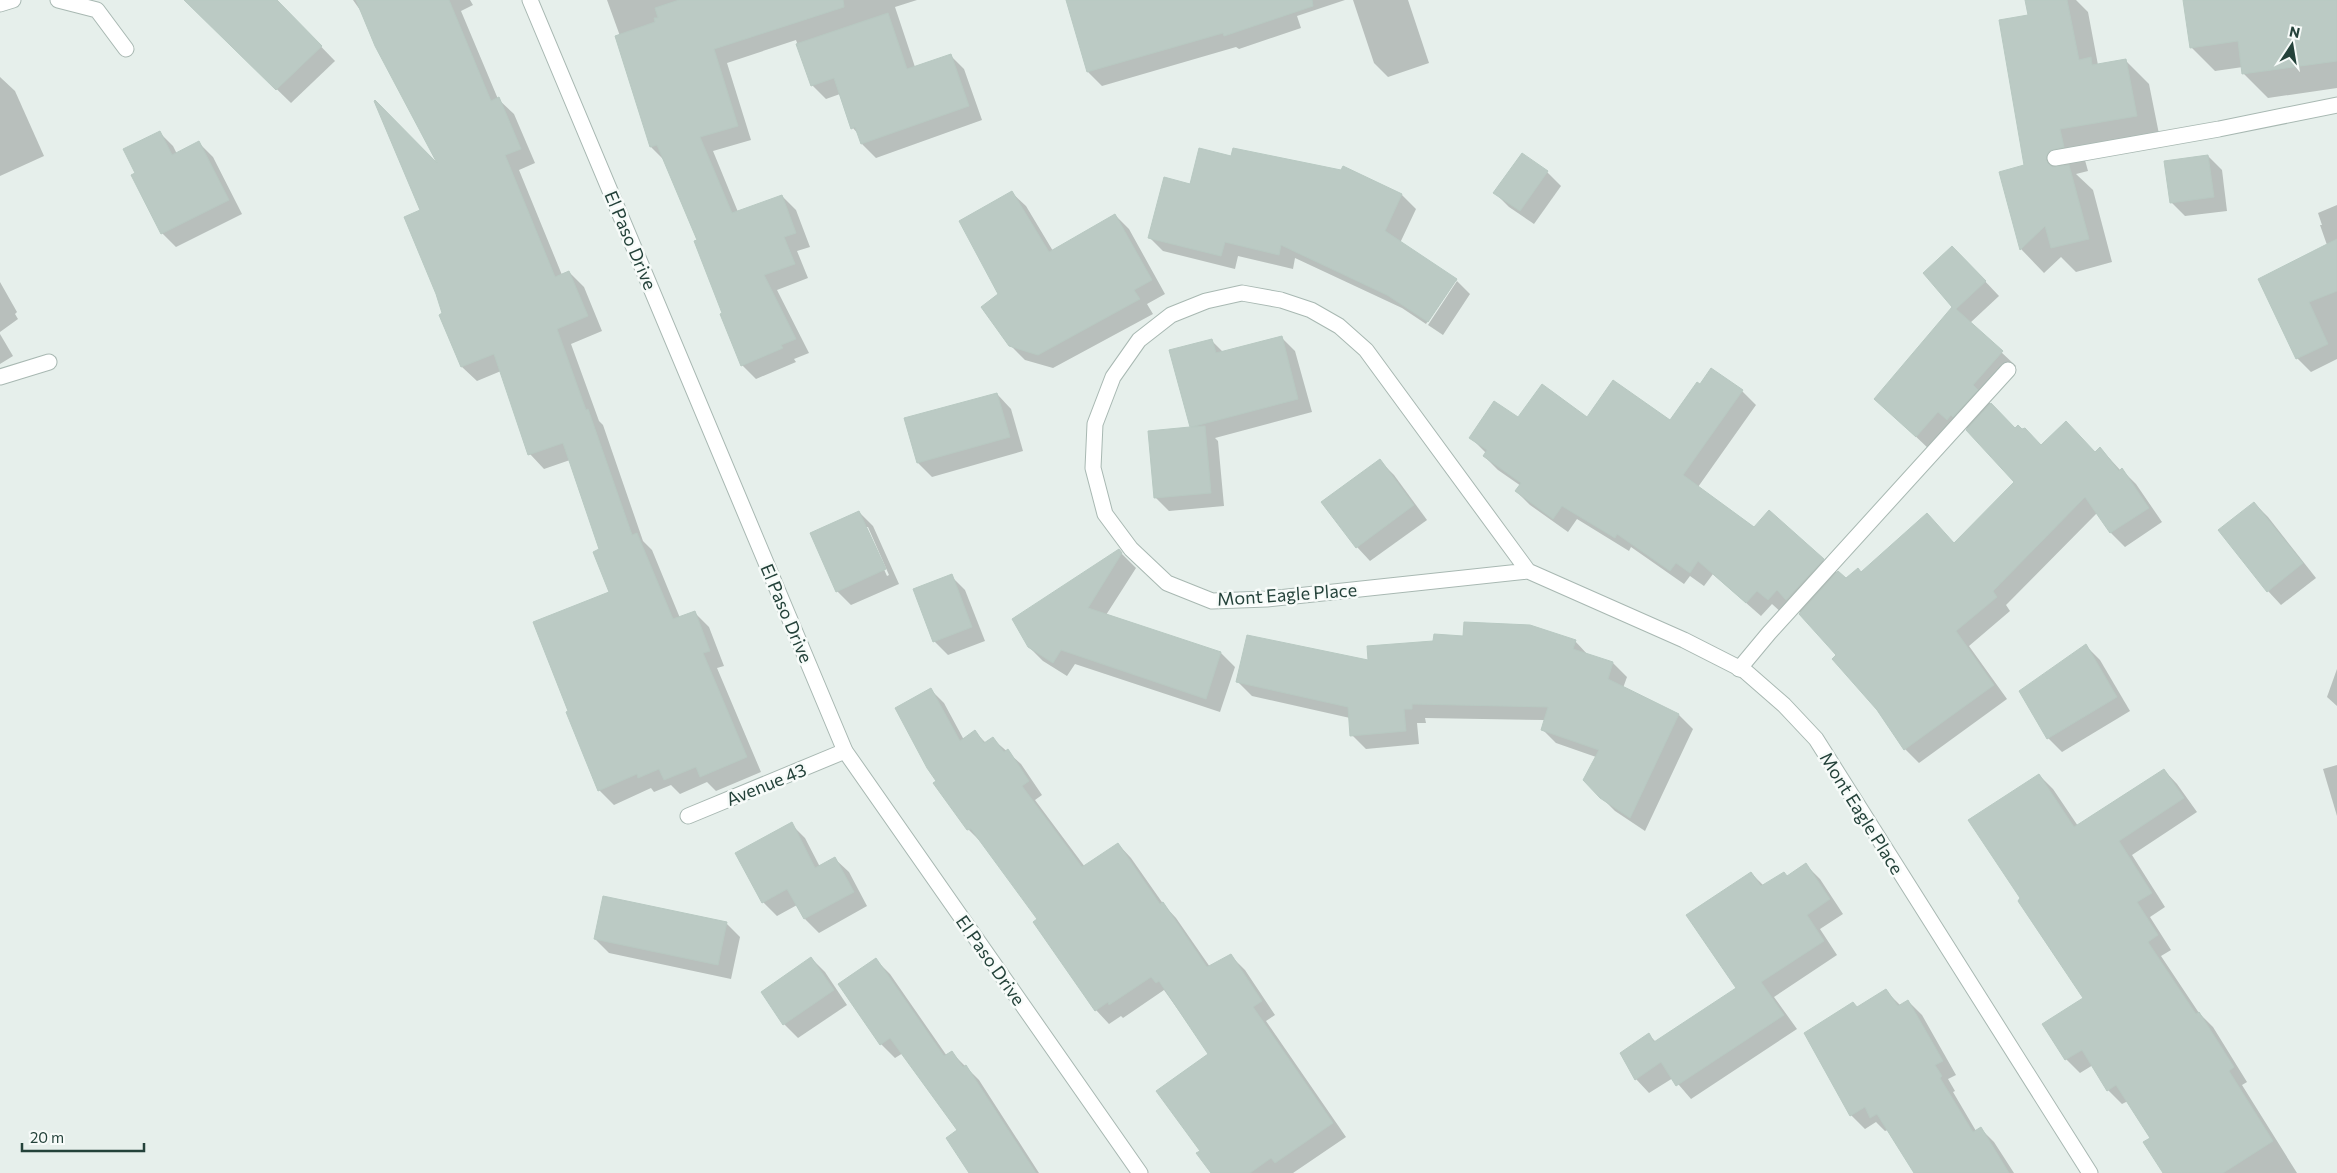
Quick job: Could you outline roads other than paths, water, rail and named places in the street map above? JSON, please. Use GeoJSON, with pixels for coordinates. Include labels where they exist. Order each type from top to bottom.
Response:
{"type":"FeatureCollection","features":[{"type":"Feature","properties":{"kind":"street"},"geometry":{"type":"LineString","coordinates":[[0,4],[13,0]]}},
{"type":"Feature","properties":{"kind":"street"},"geometry":{"type":"LineString","coordinates":[[58,0],[97,10],[126,49]]}},
{"type":"Feature","properties":{"kind":"street","name":"El Paso Drive"},"geometry":{"type":"LineString","coordinates":[[530,0],[845,751],[1140,1173]]}},
{"type":"Feature","properties":{"kind":"street"},"geometry":{"type":"LineString","coordinates":[[2055,158],[2219,129],[2337,105]]}},
{"type":"Feature","properties":{"kind":"street","name":"Mont Eagle Place"},"geometry":{"type":"LineString","coordinates":[[1528,571],[1267,599],[1212,601],[1167,583],[1131,548],[1105,514],[1093,468],[1095,424],[1113,376],[1139,340],[1171,314],[1206,301],[1242,293],[1281,300],[1312,310],[1339,326],[1366,350],[1528,571],[1684,640],[1739,669],[1784,705],[1816,739],[2090,1173]]}},
{"type":"Feature","properties":{"kind":"street"},"geometry":{"type":"LineString","coordinates":[[0,377],[49,362]]}},
{"type":"Feature","properties":{"kind":"street"},"geometry":{"type":"LineString","coordinates":[[1739,669],[1775,626],[2008,370]]}},
{"type":"Feature","properties":{"kind":"street","name":"Avenue 43"},"geometry":{"type":"LineString","coordinates":[[688,816],[845,751]]}}]}
